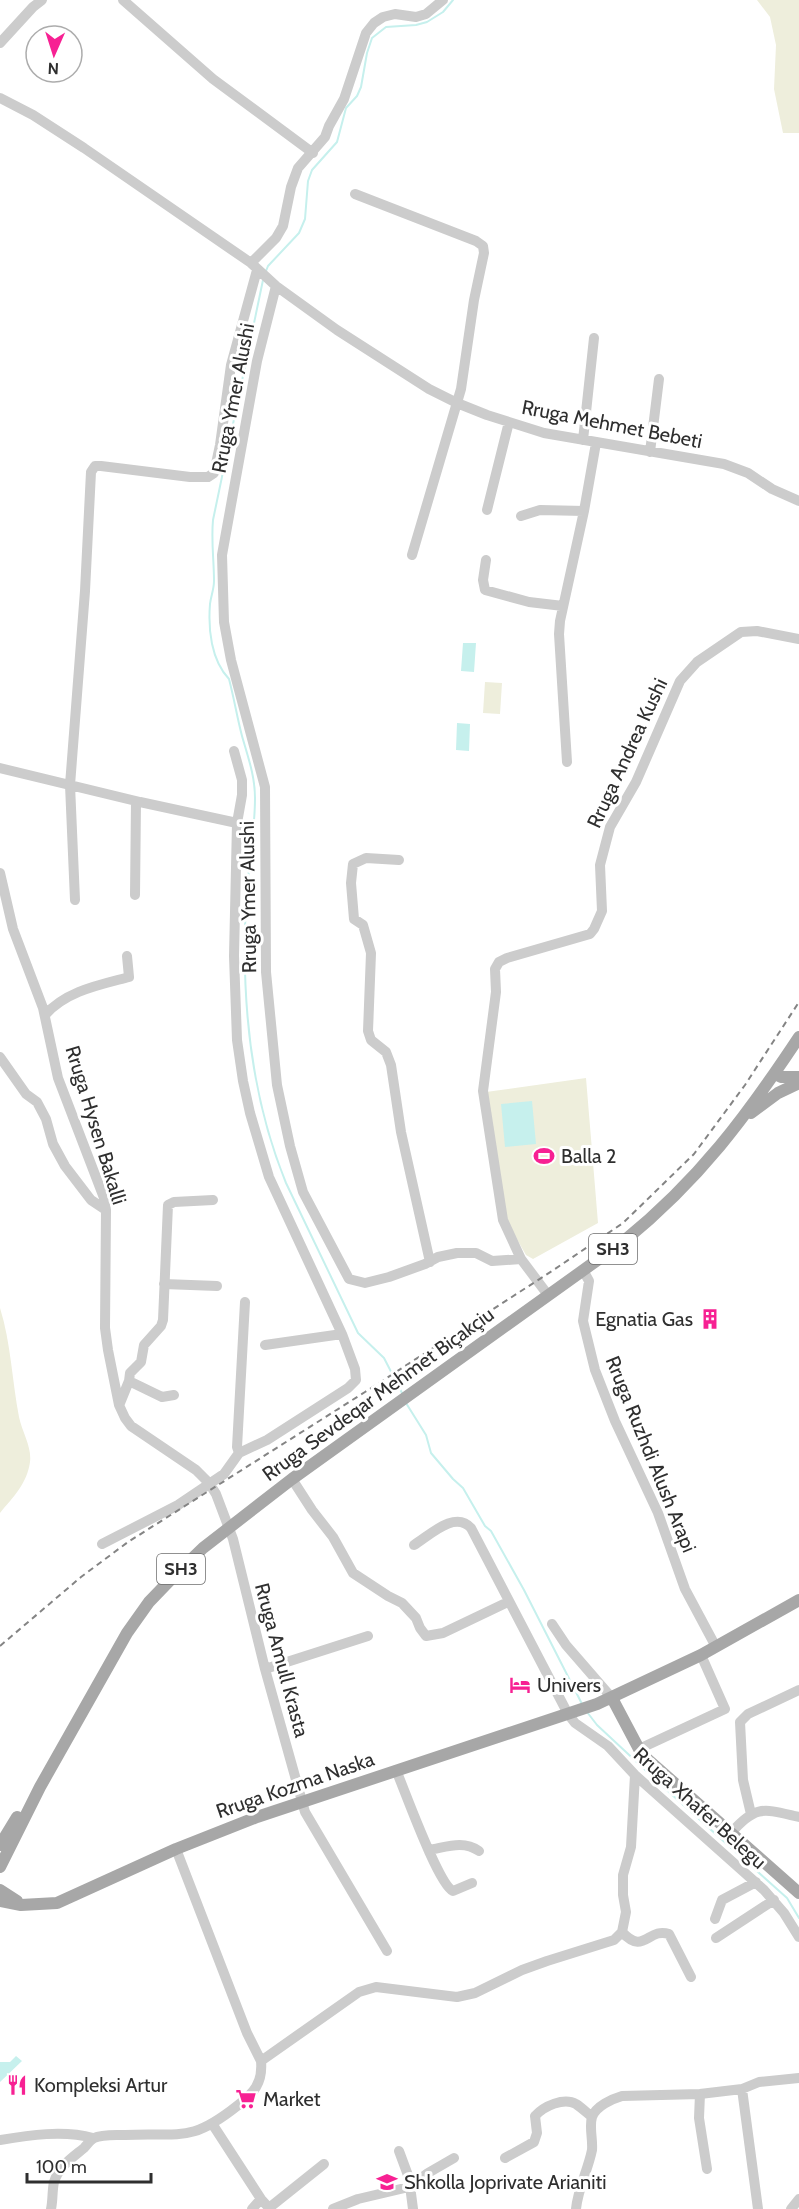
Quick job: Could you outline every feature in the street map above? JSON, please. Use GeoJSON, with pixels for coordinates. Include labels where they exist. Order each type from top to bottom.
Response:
{"type":"FeatureCollection","features":[{"type":"Feature","properties":{"kind":"main road","name":"SH3"},"geometry":{"type":"LineString","coordinates":[[777,1070],[799,1037]]}},
{"type":"Feature","properties":{"kind":"main road"},"geometry":{"type":"LineString","coordinates":[[799,1069],[777,1070],[781,1077],[799,1077]]}},
{"type":"Feature","properties":{"kind":"main road","name":"Rruga Sevdeqar Mehmet Biçakçiu"},"geometry":{"type":"LineString","coordinates":[[39,1787],[122,1642],[149,1602],[203,1548],[292,1479],[624,1241],[666,1205],[707,1163],[777,1070]]}},
{"type":"Feature","properties":{"kind":"main road"},"geometry":{"type":"LineString","coordinates":[[744,1116],[759,1109],[778,1093],[799,1083]]}},
{"type":"Feature","properties":{"kind":"main road"},"geometry":{"type":"LineString","coordinates":[[799,1600],[701,1655],[612,1698],[639,1749],[799,1893]]}},
{"type":"Feature","properties":{"kind":"main road","name":"Rruga Kozma Naska"},"geometry":{"type":"LineString","coordinates":[[2,1895],[33,1905],[48,1905],[74,1897],[176,1849],[229,1828],[612,1698]]}},
{"type":"Feature","properties":{"kind":"main road","name":"SH3"},"geometry":{"type":"LineString","coordinates":[[0,1845],[20,1812],[39,1787]]}},
{"type":"Feature","properties":{"kind":"main road","name":"SH3"},"geometry":{"type":"LineString","coordinates":[[1,1864],[39,1787]]}},
{"type":"Feature","properties":{"kind":"main road"},"geometry":{"type":"LineString","coordinates":[[0,1884],[2,1895]]}},
{"type":"Feature","properties":{"kind":"street"},"geometry":{"type":"LineString","coordinates":[[0,44],[42,0]]}},
{"type":"Feature","properties":{"kind":"street"},"geometry":{"type":"LineString","coordinates":[[123,0],[213,79],[313,153]]}},
{"type":"Feature","properties":{"kind":"street"},"geometry":{"type":"LineString","coordinates":[[75,900],[70,785],[91,472],[95,466],[100,466],[190,477],[208,477],[213,473],[220,445],[231,364],[276,238],[283,226],[291,187],[298,168],[326,137],[329,126],[344,99],[366,33],[374,23],[383,17],[395,14],[416,17],[426,14],[444,0]]}},
{"type":"Feature","properties":{"kind":"street","name":"Rruga Mehmet Bebeti"},"geometry":{"type":"LineString","coordinates":[[0,98],[33,115],[84,148],[383,361],[458,404],[544,433],[741,469],[772,489],[799,501]]}},
{"type":"Feature","properties":{"kind":"street"},"geometry":{"type":"LineString","coordinates":[[355,194],[476,241],[483,246],[484,254],[458,404],[443,447],[412,555]]}},
{"type":"Feature","properties":{"kind":"street","name":"Rruga Ymer Alushi"},"geometry":{"type":"LineString","coordinates":[[263,275],[258,361],[222,555],[222,584],[224,622],[231,660],[265,787],[266,972],[277,1085],[290,1146],[303,1192],[349,1279],[365,1283],[389,1277],[438,1257],[457,1253],[476,1253],[492,1261],[521,1259]]}},
{"type":"Feature","properties":{"kind":"street"},"geometry":{"type":"LineString","coordinates":[[583,440],[594,338]]}},
{"type":"Feature","properties":{"kind":"street"},"geometry":{"type":"LineString","coordinates":[[650,452],[659,379]]}},
{"type":"Feature","properties":{"kind":"street"},"geometry":{"type":"LineString","coordinates":[[487,510],[510,422]]}},
{"type":"Feature","properties":{"kind":"street"},"geometry":{"type":"LineString","coordinates":[[567,762],[559,634],[596,443]]}},
{"type":"Feature","properties":{"kind":"street"},"geometry":{"type":"LineString","coordinates":[[521,516],[540,510],[584,511]]}},
{"type":"Feature","properties":{"kind":"street"},"geometry":{"type":"LineString","coordinates":[[486,560],[483,580],[485,590],[529,602],[563,606]]}},
{"type":"Feature","properties":{"kind":"street","name":"Rruga Andrea Kushi"},"geometry":{"type":"LineString","coordinates":[[521,1259],[502,1220],[483,1091],[496,992],[495,969],[499,962],[507,958],[590,934],[594,929],[602,911],[600,865],[610,827],[636,782],[680,681],[688,671],[697,662],[741,632],[757,631],[799,639]]}},
{"type":"Feature","properties":{"kind":"street"},"geometry":{"type":"LineString","coordinates":[[102,1544],[178,1505],[224,1474],[239,1453],[267,1440],[354,1383],[356,1375],[342,1334],[269,1178],[250,1113],[237,1040],[234,986],[237,823],[242,780],[234,751]]}},
{"type":"Feature","properties":{"kind":"street"},"geometry":{"type":"LineString","coordinates":[[0,768],[237,823]]}},
{"type":"Feature","properties":{"kind":"street"},"geometry":{"type":"LineString","coordinates":[[135,895],[136,801]]}},
{"type":"Feature","properties":{"kind":"street"},"geometry":{"type":"LineString","coordinates":[[399,860],[366,858],[353,864],[351,884],[354,919],[363,925],[371,953],[368,1031],[371,1040],[386,1052],[391,1065],[401,1132],[430,1262]]}},
{"type":"Feature","properties":{"kind":"street","name":"Rruga Hysen Bakalli"},"geometry":{"type":"LineString","coordinates":[[0,873],[13,928],[45,1015],[58,1078],[99,1182],[106,1210],[105,1328],[119,1405],[124,1418],[131,1426],[196,1470],[209,1483],[216,1494],[229,1527]]}},
{"type":"Feature","properties":{"kind":"street"},"geometry":{"type":"LineString","coordinates":[[45,1015],[55,1003],[79,991],[129,977],[128,956]]}},
{"type":"Feature","properties":{"kind":"street"},"geometry":{"type":"LineString","coordinates":[[0,1057],[26,1094],[37,1102],[46,1119],[53,1144],[65,1166],[91,1200],[106,1210]]}},
{"type":"Feature","properties":{"kind":"street"},"geometry":{"type":"LineString","coordinates":[[119,1405],[130,1373],[141,1362],[144,1345],[161,1326],[163,1320],[168,1205],[174,1202],[213,1200]]}},
{"type":"Feature","properties":{"kind":"street"},"geometry":{"type":"LineString","coordinates":[[521,1259],[548,1295]]}},
{"type":"Feature","properties":{"kind":"street","name":"Rruga Ruzhdi Alush Arapi"},"geometry":{"type":"LineString","coordinates":[[584,1270],[589,1284],[582,1321],[596,1370],[615,1420],[658,1513],[686,1589],[716,1647]]}},
{"type":"Feature","properties":{"kind":"street"},"geometry":{"type":"LineString","coordinates":[[164,1284],[217,1286]]}},
{"type":"Feature","properties":{"kind":"street"},"geometry":{"type":"LineString","coordinates":[[239,1453],[237,1447],[245,1302]]}},
{"type":"Feature","properties":{"kind":"street"},"geometry":{"type":"LineString","coordinates":[[266,1346],[342,1334]]}},
{"type":"Feature","properties":{"kind":"street"},"geometry":{"type":"LineString","coordinates":[[129,1381],[162,1397],[174,1395]]}},
{"type":"Feature","properties":{"kind":"street"},"geometry":{"type":"LineString","coordinates":[[292,1479],[333,1537],[353,1573],[402,1603],[416,1618],[426,1636],[443,1633],[508,1602]]}},
{"type":"Feature","properties":{"kind":"street"},"geometry":{"type":"LineString","coordinates":[[414,1545],[449,1523],[458,1520],[466,1522],[571,1713]]}},
{"type":"Feature","properties":{"kind":"street","name":"Rruga Amull Krasta"},"geometry":{"type":"LineString","coordinates":[[229,1527],[302,1802],[322,1842],[387,1951]]}},
{"type":"Feature","properties":{"kind":"street"},"geometry":{"type":"LineString","coordinates":[[552,1624],[566,1646],[612,1698]]}},
{"type":"Feature","properties":{"kind":"street"},"geometry":{"type":"LineString","coordinates":[[265,1669],[368,1636]]}},
{"type":"Feature","properties":{"kind":"street"},"geometry":{"type":"LineString","coordinates":[[639,1749],[725,1709],[701,1655]]}},
{"type":"Feature","properties":{"kind":"street"},"geometry":{"type":"LineString","coordinates":[[751,1814],[743,1780],[740,1722],[748,1714],[799,1690]]}},
{"type":"Feature","properties":{"kind":"street","name":"Rruga Xhafer Belegu"},"geometry":{"type":"LineString","coordinates":[[571,1713],[575,1723],[608,1746],[635,1775],[756,1882],[774,1900],[799,1937]]}},
{"type":"Feature","properties":{"kind":"street"},"geometry":{"type":"LineString","coordinates":[[396,1770],[438,1872],[451,1890],[472,1883]]}},
{"type":"Feature","properties":{"kind":"street"},"geometry":{"type":"LineString","coordinates":[[261,2061],[359,1992],[376,1987],[457,1998],[475,1993],[547,1960],[614,1940],[622,1932],[626,1912],[623,1875],[631,1847],[635,1775]]}},
{"type":"Feature","properties":{"kind":"street"},"geometry":{"type":"LineString","coordinates":[[731,1833],[743,1819],[751,1814],[774,1810],[799,1817]]}},
{"type":"Feature","properties":{"kind":"street"},"geometry":{"type":"LineString","coordinates":[[429,1850],[456,1844],[470,1845],[479,1851]]}},
{"type":"Feature","properties":{"kind":"street"},"geometry":{"type":"LineString","coordinates":[[0,2140],[36,2135],[80,2134],[93,2138],[134,2134],[177,2136],[194,2133],[213,2125],[240,2104],[258,2085],[262,2074],[261,2061],[247,2033],[176,1849]]}},
{"type":"Feature","properties":{"kind":"street"},"geometry":{"type":"LineString","coordinates":[[715,1918],[722,1900],[756,1882]]}},
{"type":"Feature","properties":{"kind":"street"},"geometry":{"type":"LineString","coordinates":[[716,1938],[774,1900]]}},
{"type":"Feature","properties":{"kind":"street"},"geometry":{"type":"LineString","coordinates":[[622,1932],[631,1942],[637,1943],[661,1933],[669,1934],[691,1977]]}},
{"type":"Feature","properties":{"kind":"street"},"geometry":{"type":"LineString","coordinates":[[576,2209],[591,2150],[592,2117],[596,2110],[613,2098],[700,2094],[742,2089],[759,2082],[799,2078]]}},
{"type":"Feature","properties":{"kind":"street"},"geometry":{"type":"LineString","coordinates":[[742,2089],[758,2209]]}},
{"type":"Feature","properties":{"kind":"street"},"geometry":{"type":"LineString","coordinates":[[700,2094],[699,2118],[707,2169]]}},
{"type":"Feature","properties":{"kind":"street"},"geometry":{"type":"LineString","coordinates":[[505,2157],[534,2142],[537,2133],[535,2116],[551,2105],[569,2102],[592,2117]]}},
{"type":"Feature","properties":{"kind":"street"},"geometry":{"type":"LineString","coordinates":[[213,2125],[261,2199],[270,2209],[324,2164]]}},
{"type":"Feature","properties":{"kind":"street"},"geometry":{"type":"LineString","coordinates":[[51,2209],[54,2181],[60,2170],[93,2138]]}},
{"type":"Feature","properties":{"kind":"street"},"geometry":{"type":"LineString","coordinates":[[399,2151],[408,2178],[413,2209]]}},
{"type":"Feature","properties":{"kind":"street"},"geometry":{"type":"LineString","coordinates":[[333,2209],[358,2199],[409,2187],[454,2158]]}},
{"type":"Feature","properties":{"kind":"street"},"geometry":{"type":"LineString","coordinates":[[252,2209],[261,2199]]}},
{"type":"Feature","properties":{"kind":"street"},"geometry":{"type":"LineString","coordinates":[[791,2209],[799,2199]]}},
{"type":"Feature","properties":{"kind":"green space"},"geometry":{"type":"Polygon","coordinates":[[[757,0],[799,0],[799,133],[783,133],[774,89],[776,45],[770,17],[757,0]]]}},
{"type":"Feature","properties":{"kind":"green space"},"geometry":{"type":"Polygon","coordinates":[[[485,682],[502,683],[500,714],[483,713],[485,682]]]}},
{"type":"Feature","properties":{"kind":"green space","name":"Balla 2"},"geometry":{"type":"Polygon","coordinates":[[[586,1078],[598,1223],[533,1259],[526,1255],[506,1220],[486,1092],[586,1078]]]}},
{"type":"Feature","properties":{"kind":"green space"},"geometry":{"type":"Polygon","coordinates":[[[0,1308],[7,1335],[19,1417],[28,1445],[30,1462],[23,1484],[0,1513],[0,1308]]]}},
{"type":"Feature","properties":{"kind":"water"},"geometry":{"type":"Polygon","coordinates":[[[463,643],[476,643],[474,672],[461,671],[463,643]]]}},
{"type":"Feature","properties":{"kind":"water"},"geometry":{"type":"Polygon","coordinates":[[[457,723],[470,724],[469,751],[456,750],[457,723]]]}},
{"type":"Feature","properties":{"kind":"water"},"geometry":{"type":"Polygon","coordinates":[[[532,1101],[536,1144],[505,1147],[501,1104],[532,1101]]]}},
{"type":"Feature","properties":{"kind":"water"},"geometry":{"type":"Polygon","coordinates":[[[16,2056],[22,2061],[0,2082],[0,2062],[10,2062],[16,2056]]]}},
{"type":"Feature","properties":{"kind":"waterway"},"geometry":{"type":"LineString","coordinates":[[266,271],[299,233],[305,219],[308,181],[312,170],[337,142],[346,108],[357,96],[361,87],[372,38],[386,27],[427,22],[443,12],[453,0]]}},
{"type":"Feature","properties":{"kind":"waterway"},"geometry":{"type":"LineString","coordinates":[[263,280],[213,520],[214,587],[210,604],[212,644],[218,663],[229,679],[255,790],[245,938],[245,974],[251,1045],[264,1115],[286,1183],[358,1333],[384,1358],[403,1395]]}},
{"type":"Feature","properties":{"kind":"waterway"},"geometry":{"type":"LineString","coordinates":[[406,1403],[426,1435],[431,1453],[463,1488],[485,1526],[491,1531],[582,1704]]}},
{"type":"Feature","properties":{"kind":"waterway"},"geometry":{"type":"LineString","coordinates":[[587,1712],[597,1725],[670,1793],[787,1898],[799,1918]]}},
{"type":"Feature","properties":{"kind":"railway"},"geometry":{"type":"LineString","coordinates":[[0,1646],[81,1577],[128,1542],[365,1392],[623,1223],[694,1154],[745,1085],[799,1002]]}},
{"type":"Feature","properties":{"kind":"place","name":"Balla 2"},"geometry":{"type":"Point","coordinates":[544,1156]}},
{"type":"Feature","properties":{"kind":"place","name":"Egnatia Gas"},"geometry":{"type":"Point","coordinates":[710,1319]}},
{"type":"Feature","properties":{"kind":"place","name":"Univers"},"geometry":{"type":"Point","coordinates":[520,1685]}},
{"type":"Feature","properties":{"kind":"place","name":"Kompleksi Artur"},"geometry":{"type":"Point","coordinates":[17,2085]}},
{"type":"Feature","properties":{"kind":"place","name":"Market"},"geometry":{"type":"Point","coordinates":[246,2099]}},
{"type":"Feature","properties":{"kind":"place","name":"Shkolla Joprivate Arianiti"},"geometry":{"type":"Point","coordinates":[387,2182]}}]}
